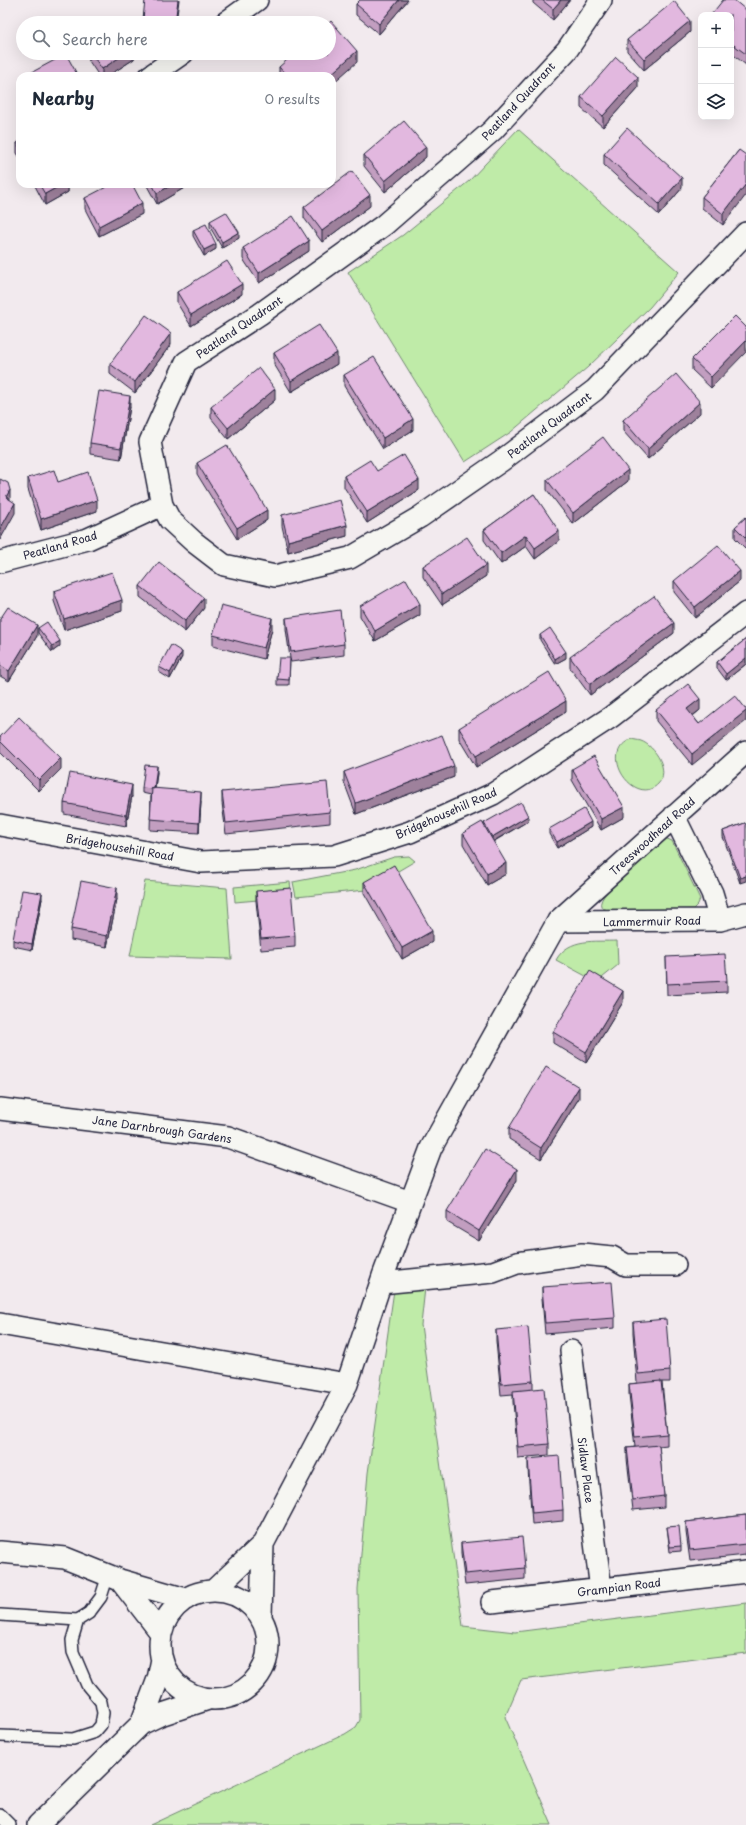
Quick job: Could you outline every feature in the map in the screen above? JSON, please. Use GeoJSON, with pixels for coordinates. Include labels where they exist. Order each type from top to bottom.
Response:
{"type":"FeatureCollection","features":[{"type":"Feature","properties":{"kind":"street"},"geometry":{"type":"LineString","coordinates":[[234,16],[256,0]]}},
{"type":"Feature","properties":{"kind":"street","name":"Peatland Quadrant"},"geometry":{"type":"LineString","coordinates":[[601,0],[567,50],[493,130],[384,225],[260,314],[186,362],[150,442],[162,504],[170,520],[194,542],[224,565],[275,576],[350,558],[420,517],[501,461],[596,390],[746,232]]}},
{"type":"Feature","properties":{"kind":"street"},"geometry":{"type":"LineString","coordinates":[[156,72],[173,60]]}},
{"type":"Feature","properties":{"kind":"street","name":"Peatland Road"},"geometry":{"type":"LineString","coordinates":[[0,562],[88,539],[162,504]]}},
{"type":"Feature","properties":{"kind":"street","name":"Bridgehousehill Road"},"geometry":{"type":"LineString","coordinates":[[0,825],[200,862],[334,856],[410,832],[493,794],[611,717],[746,613]]}},
{"type":"Feature","properties":{"kind":"street","name":"Treeswoodhead Road"},"geometry":{"type":"LineString","coordinates":[[263,1544],[347,1384],[381,1283],[430,1148],[558,921],[746,752]]}},
{"type":"Feature","properties":{"kind":"street"},"geometry":{"type":"LineString","coordinates":[[674,816],[712,893],[720,920]]}},
{"type":"Feature","properties":{"kind":"street","name":"Lammermuir Road"},"geometry":{"type":"LineString","coordinates":[[558,921],[720,920],[746,913]]}},
{"type":"Feature","properties":{"kind":"street","name":"Jane Darnbrough Gardens"},"geometry":{"type":"LineString","coordinates":[[0,1109],[228,1137],[410,1202]]}},
{"type":"Feature","properties":{"kind":"street"},"geometry":{"type":"LineString","coordinates":[[381,1283],[493,1272],[517,1263],[582,1254],[612,1257],[626,1265],[675,1265]]}},
{"type":"Feature","properties":{"kind":"street"},"geometry":{"type":"LineString","coordinates":[[0,1324],[347,1384]]}},
{"type":"Feature","properties":{"kind":"street","name":"Sidlaw Place"},"geometry":{"type":"LineString","coordinates":[[571,1351],[601,1590]]}},
{"type":"Feature","properties":{"kind":"street"},"geometry":{"type":"LineString","coordinates":[[212,1591],[263,1544]]}},
{"type":"Feature","properties":{"kind":"street"},"geometry":{"type":"LineString","coordinates":[[260,1616],[263,1544]]}},
{"type":"Feature","properties":{"kind":"street"},"geometry":{"type":"LineString","coordinates":[[0,1552],[65,1558],[114,1578],[186,1599]]}},
{"type":"Feature","properties":{"kind":"street","name":"Grampian Road"},"geometry":{"type":"LineString","coordinates":[[492,1602],[746,1572]]}},
{"type":"Feature","properties":{"kind":"street"},"geometry":{"type":"LineString","coordinates":[[114,1578],[161,1633]]}},
{"type":"Feature","properties":{"kind":"street"},"geometry":{"type":"LineString","coordinates":[[38,1825],[142,1724],[160,1715],[208,1699],[220,1699],[234,1696],[248,1688],[265,1666],[269,1642],[266,1629],[260,1616],[239,1598],[226,1593],[212,1591],[198,1593],[174,1607],[166,1619],[161,1633],[160,1646],[162,1659],[168,1672],[176,1683],[188,1691],[208,1699]]}},
{"type":"Feature","properties":{"kind":"street"},"geometry":{"type":"LineString","coordinates":[[142,1724],[158,1679],[162,1659]]}},
{"type":"Feature","properties":{"kind":"lane"},"geometry":{"type":"LineString","coordinates":[[0,1615],[78,1620],[89,1613],[114,1578]]}},
{"type":"Feature","properties":{"kind":"lane"},"geometry":{"type":"LineString","coordinates":[[0,1736],[72,1739],[95,1732],[101,1725],[103,1713],[101,1702],[87,1685],[73,1652],[72,1640],[78,1620]]}},
{"type":"Feature","properties":{"kind":"lane"},"geometry":{"type":"LineString","coordinates":[[0,1815],[10,1825]]}},
{"type":"Feature","properties":{"kind":"green space"},"geometry":{"type":"Polygon","coordinates":[[[518,129],[679,272],[650,307],[588,367],[511,432],[465,462],[348,272],[403,235],[469,181],[518,129]]]}},
{"type":"Feature","properties":{"kind":"green space"},"geometry":{"type":"Polygon","coordinates":[[[632,739],[646,744],[656,753],[660,760],[663,772],[662,779],[658,784],[649,789],[639,789],[630,784],[618,765],[618,755],[622,746],[632,739]]]}},
{"type":"Feature","properties":{"kind":"green space"},"geometry":{"type":"Polygon","coordinates":[[[665,838],[672,841],[700,899],[698,904],[693,909],[611,911],[602,908],[601,902],[610,888],[665,838]]]}},
{"type":"Feature","properties":{"kind":"green space"},"geometry":{"type":"Polygon","coordinates":[[[409,856],[415,861],[366,890],[296,897],[293,882],[355,870],[394,857],[409,856]]]}},
{"type":"Feature","properties":{"kind":"green space"},"geometry":{"type":"Polygon","coordinates":[[[145,881],[227,888],[232,959],[130,956],[145,881]]]}},
{"type":"Feature","properties":{"kind":"green space"},"geometry":{"type":"Polygon","coordinates":[[[290,882],[292,897],[235,902],[234,887],[290,882]]]}},
{"type":"Feature","properties":{"kind":"green space"},"geometry":{"type":"Polygon","coordinates":[[[591,941],[617,941],[618,965],[597,982],[556,960],[568,947],[575,944],[591,941]]]}},
{"type":"Feature","properties":{"kind":"green space"},"geometry":{"type":"Polygon","coordinates":[[[425,1288],[421,1325],[463,1626],[515,1632],[746,1603],[746,1653],[521,1680],[505,1717],[552,1825],[150,1825],[345,1734],[356,1727],[360,1720],[358,1589],[368,1473],[394,1290],[425,1288]]]}},
{"type":"Feature","properties":{"kind":"building"},"geometry":{"type":"Polygon","coordinates":[[[145,0],[178,0],[176,16],[143,16],[145,0]]]}},
{"type":"Feature","properties":{"kind":"building"},"geometry":{"type":"Polygon","coordinates":[[[360,0],[399,0],[379,24],[356,4],[360,0]]]}},
{"type":"Feature","properties":{"kind":"building"},"geometry":{"type":"Polygon","coordinates":[[[542,0],[561,0],[553,9],[542,0]]]}},
{"type":"Feature","properties":{"kind":"building"},"geometry":{"type":"Polygon","coordinates":[[[723,0],[734,0],[746,10],[746,54],[734,45],[734,12],[713,12],[723,0]]]}},
{"type":"Feature","properties":{"kind":"building"},"geometry":{"type":"Polygon","coordinates":[[[674,1],[690,21],[644,59],[627,40],[674,1]]]}},
{"type":"Feature","properties":{"kind":"building"},"geometry":{"type":"Polygon","coordinates":[[[336,27],[357,51],[333,72],[283,72],[279,67],[287,60],[336,60],[336,27]]]}},
{"type":"Feature","properties":{"kind":"building"},"geometry":{"type":"Polygon","coordinates":[[[616,57],[638,77],[603,116],[581,97],[616,57]]]}},
{"type":"Feature","properties":{"kind":"building"},"geometry":{"type":"Polygon","coordinates":[[[55,60],[69,60],[76,72],[32,72],[55,60]]]}},
{"type":"Feature","properties":{"kind":"building"},"geometry":{"type":"Polygon","coordinates":[[[96,60],[116,60],[102,69],[96,60]]]}},
{"type":"Feature","properties":{"kind":"building"},"geometry":{"type":"Polygon","coordinates":[[[404,121],[426,147],[385,181],[364,155],[404,121]]]}},
{"type":"Feature","properties":{"kind":"building"},"geometry":{"type":"Polygon","coordinates":[[[627,128],[682,178],[659,204],[604,154],[627,128]]]}},
{"type":"Feature","properties":{"kind":"building"},"geometry":{"type":"Polygon","coordinates":[[[739,150],[746,155],[746,184],[723,214],[702,197],[739,150]]]}},
{"type":"Feature","properties":{"kind":"building"},"geometry":{"type":"Polygon","coordinates":[[[352,171],[370,195],[322,231],[304,207],[329,188],[336,188],[336,183],[352,171]]]}},
{"type":"Feature","properties":{"kind":"building"},"geometry":{"type":"Polygon","coordinates":[[[41,188],[56,188],[45,194],[41,188]]]}},
{"type":"Feature","properties":{"kind":"building"},"geometry":{"type":"Polygon","coordinates":[[[104,188],[134,188],[142,203],[99,226],[85,198],[104,188]]]}},
{"type":"Feature","properties":{"kind":"building"},"geometry":{"type":"Polygon","coordinates":[[[154,188],[166,188],[157,193],[154,188]]]}},
{"type":"Feature","properties":{"kind":"building"},"geometry":{"type":"Polygon","coordinates":[[[226,212],[239,232],[222,242],[210,221],[226,212]]]}},
{"type":"Feature","properties":{"kind":"building"},"geometry":{"type":"Polygon","coordinates":[[[293,216],[309,241],[259,273],[243,248],[293,216]]]}},
{"type":"Feature","properties":{"kind":"building"},"geometry":{"type":"Polygon","coordinates":[[[206,224],[216,244],[204,250],[193,230],[206,224]]]}},
{"type":"Feature","properties":{"kind":"building"},"geometry":{"type":"Polygon","coordinates":[[[227,261],[242,284],[191,315],[177,292],[227,261]]]}},
{"type":"Feature","properties":{"kind":"building"},"geometry":{"type":"Polygon","coordinates":[[[146,315],[171,333],[135,382],[110,364],[146,315]]]}},
{"type":"Feature","properties":{"kind":"building"},"geometry":{"type":"Polygon","coordinates":[[[735,316],[746,327],[746,341],[711,377],[692,359],[735,316]]]}},
{"type":"Feature","properties":{"kind":"building"},"geometry":{"type":"Polygon","coordinates":[[[319,325],[337,353],[291,381],[274,353],[319,325]]]}},
{"type":"Feature","properties":{"kind":"building"},"geometry":{"type":"Polygon","coordinates":[[[374,357],[413,419],[383,438],[344,375],[374,357]]]}},
{"type":"Feature","properties":{"kind":"building"},"geometry":{"type":"Polygon","coordinates":[[[259,368],[275,389],[228,428],[211,407],[259,368]]]}},
{"type":"Feature","properties":{"kind":"building"},"geometry":{"type":"Polygon","coordinates":[[[676,374],[700,402],[648,449],[623,420],[676,374]]]}},
{"type":"Feature","properties":{"kind":"building"},"geometry":{"type":"Polygon","coordinates":[[[99,391],[130,396],[121,448],[90,443],[99,391]]]}},
{"type":"Feature","properties":{"kind":"building"},"geometry":{"type":"Polygon","coordinates":[[[603,437],[628,470],[573,513],[547,480],[603,437]]]}},
{"type":"Feature","properties":{"kind":"building"},"geometry":{"type":"Polygon","coordinates":[[[227,445],[267,510],[237,528],[197,463],[227,445]]]}},
{"type":"Feature","properties":{"kind":"building"},"geometry":{"type":"Polygon","coordinates":[[[404,455],[419,480],[367,512],[344,476],[370,460],[377,471],[404,455]]]}},
{"type":"Feature","properties":{"kind":"building"},"geometry":{"type":"Polygon","coordinates":[[[54,470],[58,482],[88,472],[97,500],[41,519],[28,478],[54,470]]]}},
{"type":"Feature","properties":{"kind":"building"},"geometry":{"type":"Polygon","coordinates":[[[0,479],[8,483],[10,490],[6,497],[15,503],[0,529],[0,479]]]}},
{"type":"Feature","properties":{"kind":"building"},"geometry":{"type":"Polygon","coordinates":[[[534,494],[559,531],[535,548],[526,535],[501,553],[484,530],[534,494]]]}},
{"type":"Feature","properties":{"kind":"building"},"geometry":{"type":"Polygon","coordinates":[[[340,500],[347,525],[288,541],[282,515],[340,500]]]}},
{"type":"Feature","properties":{"kind":"building"},"geometry":{"type":"Polygon","coordinates":[[[746,517],[746,538],[735,527],[746,517]]]}},
{"type":"Feature","properties":{"kind":"building"},"geometry":{"type":"Polygon","coordinates":[[[467,537],[486,565],[442,594],[423,566],[467,537]]]}},
{"type":"Feature","properties":{"kind":"building"},"geometry":{"type":"Polygon","coordinates":[[[718,545],[740,571],[695,607],[674,581],[718,545]]]}},
{"type":"Feature","properties":{"kind":"building"},"geometry":{"type":"Polygon","coordinates":[[[159,562],[204,598],[185,621],[140,586],[159,562]]]}},
{"type":"Feature","properties":{"kind":"building"},"geometry":{"type":"Polygon","coordinates":[[[112,572],[122,600],[64,619],[54,591],[112,572]]]}},
{"type":"Feature","properties":{"kind":"building"},"geometry":{"type":"Polygon","coordinates":[[[406,579],[420,604],[375,631],[360,606],[406,579]]]}},
{"type":"Feature","properties":{"kind":"building"},"geometry":{"type":"Polygon","coordinates":[[[654,596],[674,623],[590,684],[570,657],[654,596]]]}},
{"type":"Feature","properties":{"kind":"building"},"geometry":{"type":"Polygon","coordinates":[[[221,605],[272,618],[264,648],[213,635],[221,605]]]}},
{"type":"Feature","properties":{"kind":"building"},"geometry":{"type":"Polygon","coordinates":[[[8,607],[37,625],[9,671],[0,665],[0,619],[8,607]]]}},
{"type":"Feature","properties":{"kind":"building"},"geometry":{"type":"Polygon","coordinates":[[[340,610],[344,644],[291,652],[286,618],[340,610]]]}},
{"type":"Feature","properties":{"kind":"building"},"geometry":{"type":"Polygon","coordinates":[[[47,622],[60,641],[52,646],[38,628],[47,622]]]}},
{"type":"Feature","properties":{"kind":"building"},"geometry":{"type":"Polygon","coordinates":[[[550,628],[566,652],[555,659],[540,635],[550,628]]]}},
{"type":"Feature","properties":{"kind":"building"},"geometry":{"type":"Polygon","coordinates":[[[746,639],[746,658],[726,674],[717,662],[746,639]]]}},
{"type":"Feature","properties":{"kind":"building"},"geometry":{"type":"Polygon","coordinates":[[[171,645],[182,652],[170,673],[159,667],[171,645]]]}},
{"type":"Feature","properties":{"kind":"building"},"geometry":{"type":"Polygon","coordinates":[[[279,658],[290,658],[289,680],[277,679],[279,658]]]}},
{"type":"Feature","properties":{"kind":"building"},"geometry":{"type":"Polygon","coordinates":[[[549,672],[566,701],[476,756],[459,728],[549,672]]]}},
{"type":"Feature","properties":{"kind":"building"},"geometry":{"type":"Polygon","coordinates":[[[688,684],[700,699],[687,709],[699,724],[735,695],[746,709],[746,711],[692,754],[656,710],[688,684]]]}},
{"type":"Feature","properties":{"kind":"building"},"geometry":{"type":"Polygon","coordinates":[[[19,717],[61,758],[39,780],[0,741],[0,737],[19,717]]]}},
{"type":"Feature","properties":{"kind":"building"},"geometry":{"type":"Polygon","coordinates":[[[442,735],[454,766],[356,803],[344,772],[442,735]]]}},
{"type":"Feature","properties":{"kind":"building"},"geometry":{"type":"Polygon","coordinates":[[[594,756],[624,807],[601,819],[572,769],[594,756]]]}},
{"type":"Feature","properties":{"kind":"building"},"geometry":{"type":"Polygon","coordinates":[[[145,765],[157,766],[154,789],[142,788],[145,765]]]}},
{"type":"Feature","properties":{"kind":"building"},"geometry":{"type":"Polygon","coordinates":[[[70,773],[132,785],[126,815],[64,803],[70,773]]]}},
{"type":"Feature","properties":{"kind":"building"},"geometry":{"type":"Polygon","coordinates":[[[327,782],[330,812],[226,823],[222,792],[327,782]]]}},
{"type":"Feature","properties":{"kind":"building"},"geometry":{"type":"Polygon","coordinates":[[[152,788],[201,792],[199,823],[150,819],[152,788]]]}},
{"type":"Feature","properties":{"kind":"building"},"geometry":{"type":"Polygon","coordinates":[[[521,802],[528,816],[492,837],[484,823],[521,802]]]}},
{"type":"Feature","properties":{"kind":"building"},"geometry":{"type":"Polygon","coordinates":[[[584,809],[591,822],[557,842],[549,829],[584,809]]]}},
{"type":"Feature","properties":{"kind":"building"},"geometry":{"type":"Polygon","coordinates":[[[482,822],[506,863],[487,874],[463,833],[482,822]]]}},
{"type":"Feature","properties":{"kind":"building"},"geometry":{"type":"Polygon","coordinates":[[[745,823],[746,876],[740,878],[723,831],[745,823]]]}},
{"type":"Feature","properties":{"kind":"building"},"geometry":{"type":"Polygon","coordinates":[[[394,865],[432,931],[402,948],[364,882],[394,865]]]}},
{"type":"Feature","properties":{"kind":"building"},"geometry":{"type":"Polygon","coordinates":[[[81,881],[117,888],[107,936],[71,929],[81,881]]]}},
{"type":"Feature","properties":{"kind":"building"},"geometry":{"type":"Polygon","coordinates":[[[291,888],[295,936],[261,939],[256,891],[291,888]]]}},
{"type":"Feature","properties":{"kind":"building"},"geometry":{"type":"Polygon","coordinates":[[[22,890],[42,893],[32,944],[13,940],[22,890]]]}},
{"type":"Feature","properties":{"kind":"building"},"geometry":{"type":"Polygon","coordinates":[[[725,954],[727,981],[667,984],[666,957],[725,954]]]}},
{"type":"Feature","properties":{"kind":"building"},"geometry":{"type":"Polygon","coordinates":[[[590,971],[623,991],[586,1052],[553,1032],[590,971]]]}},
{"type":"Feature","properties":{"kind":"building"},"geometry":{"type":"Polygon","coordinates":[[[546,1067],[579,1087],[541,1148],[509,1128],[546,1067]]]}},
{"type":"Feature","properties":{"kind":"building"},"geometry":{"type":"Polygon","coordinates":[[[485,1149],[517,1169],[479,1231],[447,1211],[485,1149]]]}},
{"type":"Feature","properties":{"kind":"building"},"geometry":{"type":"Polygon","coordinates":[[[612,1282],[615,1318],[545,1323],[542,1287],[612,1282]]]}},
{"type":"Feature","properties":{"kind":"building"},"geometry":{"type":"Polygon","coordinates":[[[666,1319],[670,1371],[638,1374],[633,1322],[666,1319]]]}},
{"type":"Feature","properties":{"kind":"building"},"geometry":{"type":"Polygon","coordinates":[[[528,1327],[533,1381],[501,1384],[496,1330],[528,1327]]]}},
{"type":"Feature","properties":{"kind":"building"},"geometry":{"type":"Polygon","coordinates":[[[661,1381],[667,1434],[635,1437],[629,1384],[661,1381]]]}},
{"type":"Feature","properties":{"kind":"building"},"geometry":{"type":"Polygon","coordinates":[[[544,1388],[549,1444],[518,1447],[513,1391],[544,1388]]]}},
{"type":"Feature","properties":{"kind":"building"},"geometry":{"type":"Polygon","coordinates":[[[659,1445],[664,1496],[633,1500],[627,1448],[659,1445]]]}},
{"type":"Feature","properties":{"kind":"building"},"geometry":{"type":"Polygon","coordinates":[[[559,1456],[563,1510],[532,1513],[528,1459],[559,1456]]]}},
{"type":"Feature","properties":{"kind":"building"},"geometry":{"type":"Polygon","coordinates":[[[746,1515],[746,1544],[690,1550],[686,1522],[746,1515]]]}},
{"type":"Feature","properties":{"kind":"building"},"geometry":{"type":"Polygon","coordinates":[[[679,1526],[681,1546],[670,1547],[667,1527],[679,1526]]]}},
{"type":"Feature","properties":{"kind":"building"},"geometry":{"type":"Polygon","coordinates":[[[522,1537],[525,1568],[465,1574],[461,1543],[522,1537]]]}}]}
